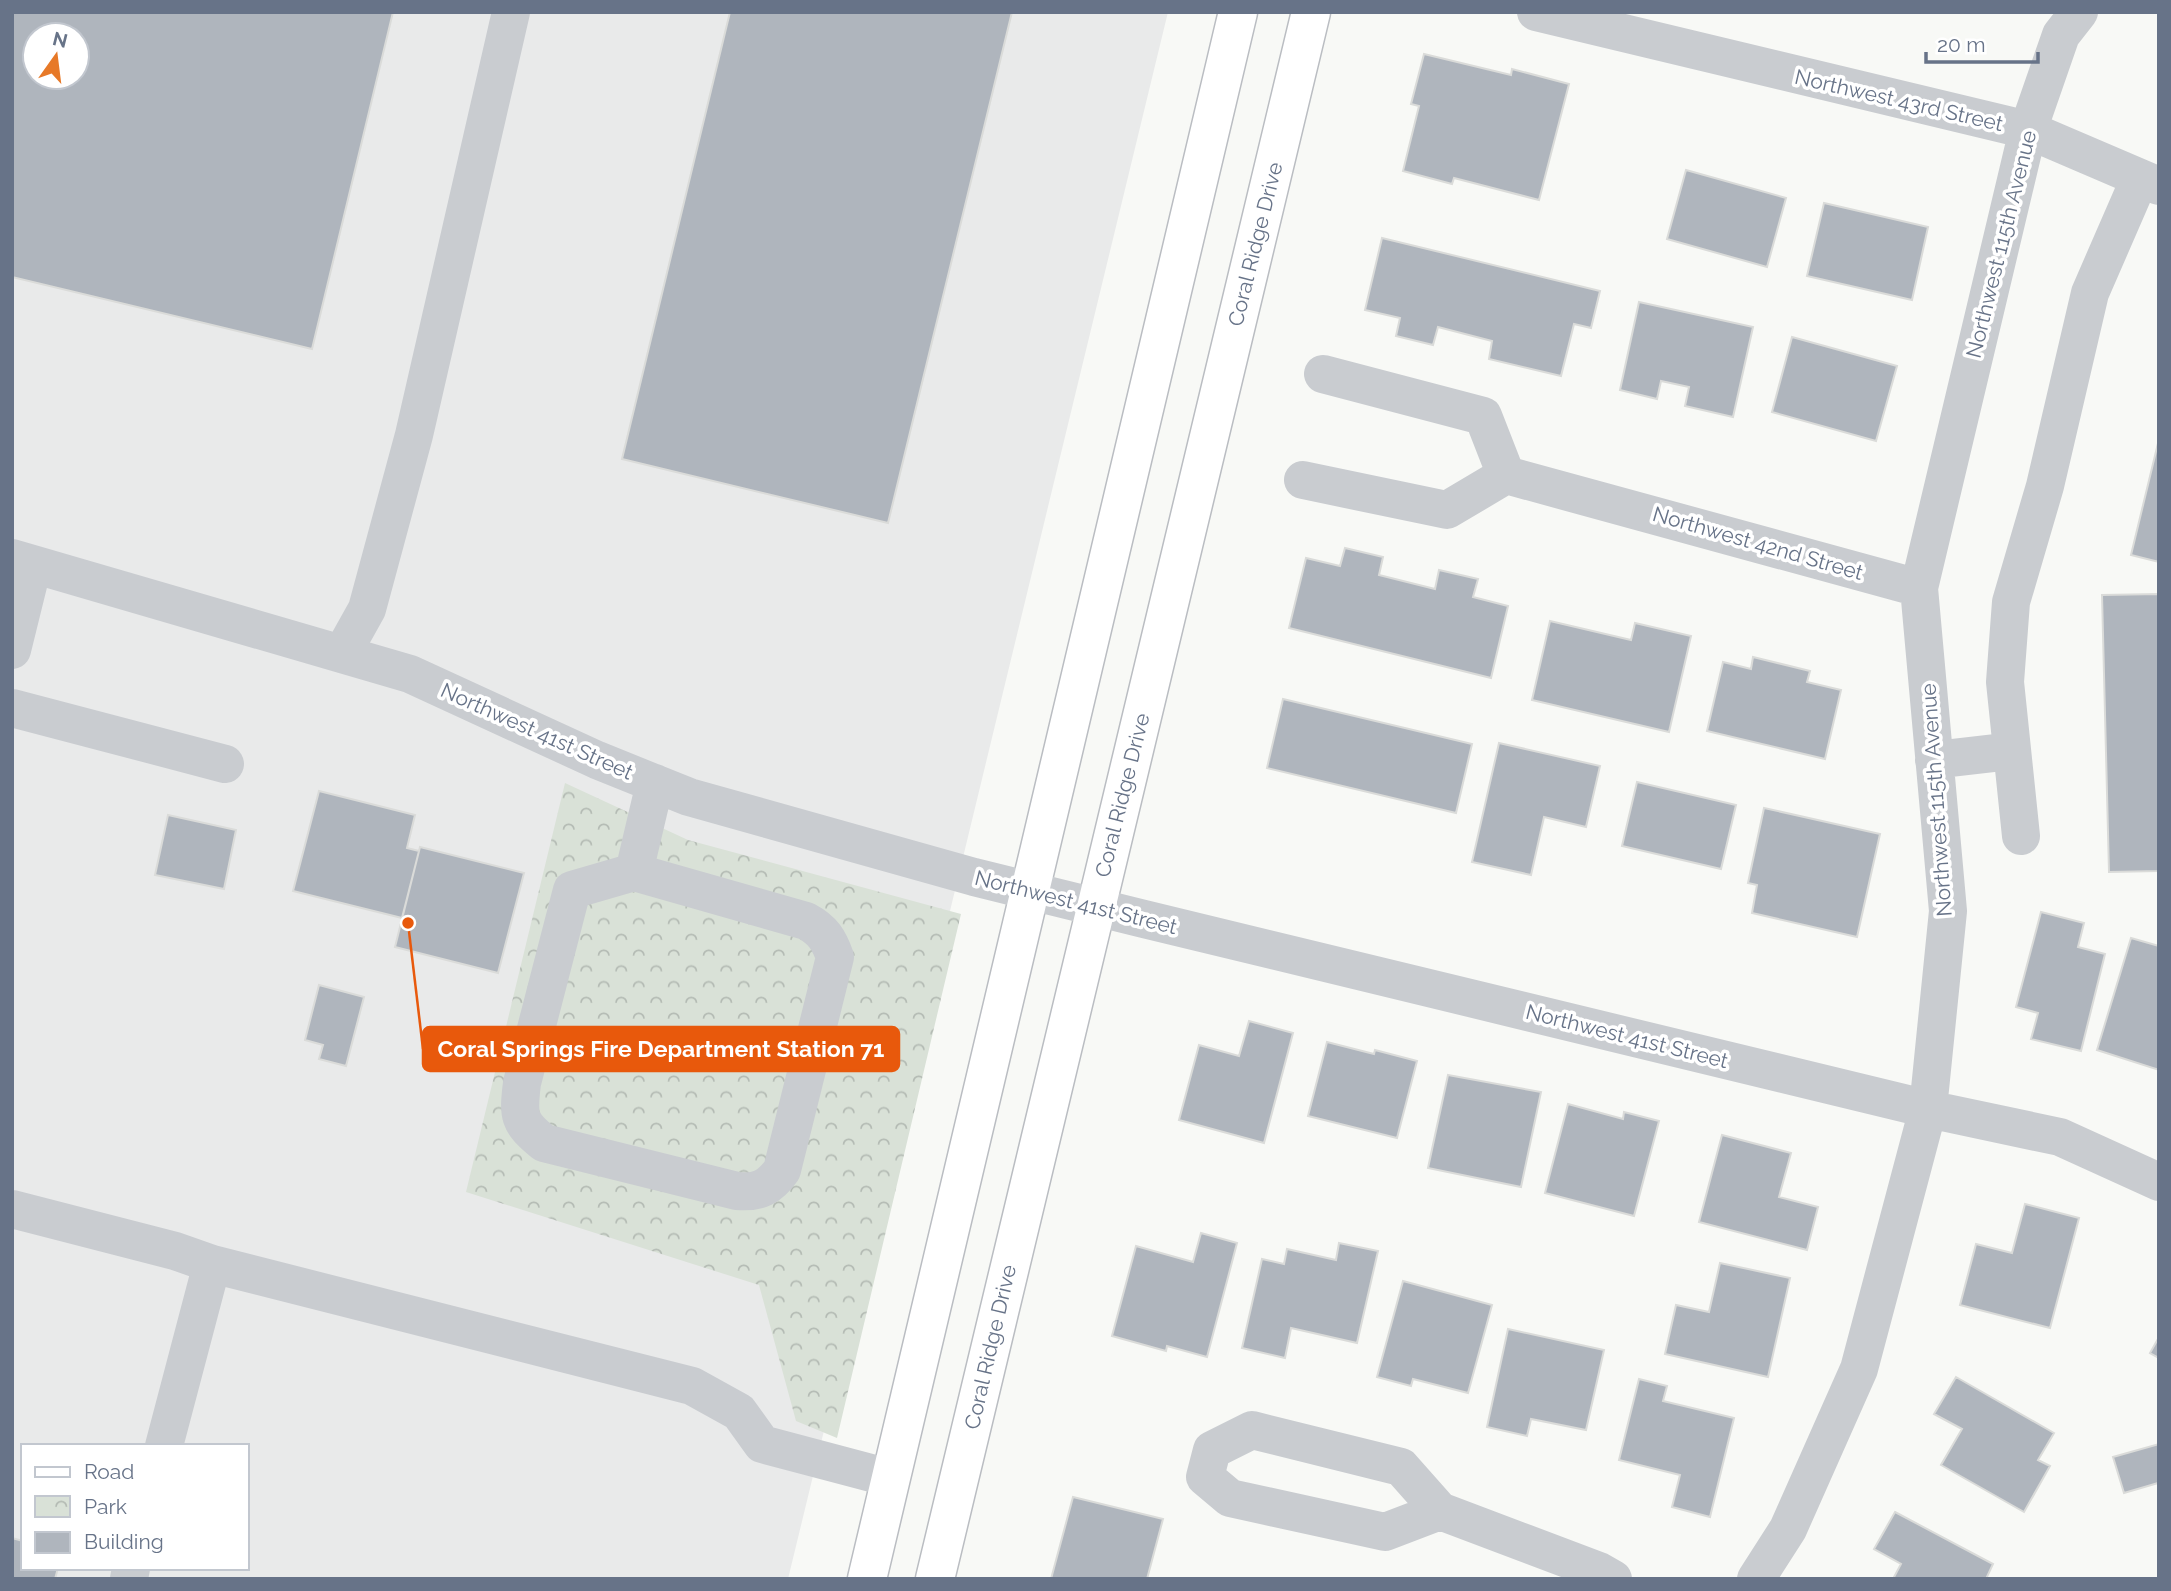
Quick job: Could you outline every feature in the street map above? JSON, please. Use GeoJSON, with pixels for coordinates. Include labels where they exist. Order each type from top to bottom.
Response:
{"type":"FeatureCollection","features":[{"type":"Feature","properties":{"kind":"main road"},"geometry":{"type":"LineString","coordinates":[[866,1579],[1238,12]]}},
{"type":"Feature","properties":{"kind":"main road","name":"Coral Ridge Drive"},"geometry":{"type":"LineString","coordinates":[[935,1579],[1311,12]]}},
{"type":"Feature","properties":{"kind":"street"},"geometry":{"type":"LineString","coordinates":[[343,652],[367,610],[414,435],[511,12]]}},
{"type":"Feature","properties":{"kind":"street","name":"Northwest 43rd Street"},"geometry":{"type":"LineString","coordinates":[[1536,12],[1713,57],[2028,130],[2149,182]]}},
{"type":"Feature","properties":{"kind":"street","name":"Northwest 115th Avenue"},"geometry":{"type":"LineString","coordinates":[[1756,1579],[1788,1529],[1858,1369],[1928,1109],[1948,911],[1919,588],[2028,130],[2061,35],[2079,12]]}},
{"type":"Feature","properties":{"kind":"street"},"geometry":{"type":"LineString","coordinates":[[2021,836],[2005,682],[2011,602],[2045,486],[2090,293],[2149,182]]}},
{"type":"Feature","properties":{"kind":"street"},"geometry":{"type":"LineString","coordinates":[[1303,480],[1447,510],[1506,475],[1483,416],[1323,374]]}},
{"type":"Feature","properties":{"kind":"street","name":"Northwest 42nd Street"},"geometry":{"type":"LineString","coordinates":[[1506,475],[1919,588]]}},
{"type":"Feature","properties":{"kind":"street"},"geometry":{"type":"LineString","coordinates":[[12,650],[23,562]]}},
{"type":"Feature","properties":{"kind":"street","name":"Northwest 41st Street"},"geometry":{"type":"LineString","coordinates":[[23,562],[343,652],[410,674],[689,797],[1030,891],[1928,1109],[2060,1137],[2159,1182]]}},
{"type":"Feature","properties":{"kind":"street"},"geometry":{"type":"LineString","coordinates":[[12,708],[225,764]]}},
{"type":"Feature","properties":{"kind":"street"},"geometry":{"type":"LineString","coordinates":[[1934,760],[2012,751]]}},
{"type":"Feature","properties":{"kind":"street"},"geometry":{"type":"LineString","coordinates":[[635,872],[655,783]]}},
{"type":"Feature","properties":{"kind":"street"},"geometry":{"type":"LineString","coordinates":[[635,872],[806,921],[820,929],[829,941],[835,957],[782,1170],[772,1183],[754,1192],[737,1191],[544,1143],[524,1127],[518,1111],[522,1083],[572,890],[635,872]]}},
{"type":"Feature","properties":{"kind":"street"},"geometry":{"type":"LineString","coordinates":[[12,1209],[175,1251],[212,1264],[692,1386],[739,1412],[762,1444],[890,1478]]}},
{"type":"Feature","properties":{"kind":"street"},"geometry":{"type":"LineString","coordinates":[[165,1444],[212,1264]]}},
{"type":"Feature","properties":{"kind":"street"},"geometry":{"type":"LineString","coordinates":[[1440,1511],[1385,1532],[1230,1498],[1205,1477],[1212,1450],[1252,1430],[1401,1467],[1440,1511],[1599,1570],[1613,1579]]}},
{"type":"Feature","properties":{"kind":"shaded area"},"geometry":{"type":"Polygon","coordinates":[[[12,12],[1168,12],[788,1579],[12,1579],[12,12]]]}},
{"type":"Feature","properties":{"kind":"green space"},"geometry":{"type":"Polygon","coordinates":[[[565,783],[688,840],[961,914],[837,1438],[796,1421],[759,1285],[466,1192],[565,783]]]}},
{"type":"Feature","properties":{"kind":"building"},"geometry":{"type":"Polygon","coordinates":[[[12,12],[393,12],[312,349],[12,277],[12,12]]]}},
{"type":"Feature","properties":{"kind":"building"},"geometry":{"type":"Polygon","coordinates":[[[730,12],[1012,12],[888,523],[622,459],[730,12]]]}},
{"type":"Feature","properties":{"kind":"building"},"geometry":{"type":"Polygon","coordinates":[[[1424,54],[1511,75],[1512,69],[1569,84],[1539,200],[1454,178],[1452,184],[1403,171],[1419,106],[1411,104],[1424,54]]]}},
{"type":"Feature","properties":{"kind":"building"},"geometry":{"type":"Polygon","coordinates":[[[1686,170],[1786,198],[1767,267],[1667,239],[1686,170]]]}},
{"type":"Feature","properties":{"kind":"building"},"geometry":{"type":"Polygon","coordinates":[[[1824,203],[1928,227],[1912,300],[1807,276],[1824,203]]]}},
{"type":"Feature","properties":{"kind":"building"},"geometry":{"type":"Polygon","coordinates":[[[1382,238],[1600,291],[1591,328],[1574,324],[1561,376],[1489,359],[1492,341],[1438,327],[1433,345],[1396,336],[1400,318],[1365,310],[1382,238]]]}},
{"type":"Feature","properties":{"kind":"building"},"geometry":{"type":"Polygon","coordinates":[[[1639,302],[1753,327],[1733,417],[1685,406],[1689,387],[1661,381],[1657,399],[1620,390],[1639,302]]]}},
{"type":"Feature","properties":{"kind":"building"},"geometry":{"type":"Polygon","coordinates":[[[1792,337],[1897,366],[1876,441],[1772,412],[1792,337]]]}},
{"type":"Feature","properties":{"kind":"building"},"geometry":{"type":"Polygon","coordinates":[[[2159,439],[2159,562],[2131,555],[2159,439]]]}},
{"type":"Feature","properties":{"kind":"building"},"geometry":{"type":"Polygon","coordinates":[[[1345,548],[1383,557],[1379,575],[1435,589],[1439,570],[1478,579],[1473,597],[1508,606],[1491,678],[1289,628],[1306,558],[1340,566],[1345,548]]]}},
{"type":"Feature","properties":{"kind":"building"},"geometry":{"type":"Polygon","coordinates":[[[2159,594],[2159,871],[2109,872],[2102,595],[2159,594]]]}},
{"type":"Feature","properties":{"kind":"building"},"geometry":{"type":"Polygon","coordinates":[[[1550,621],[1631,640],[1635,623],[1691,636],[1669,732],[1532,700],[1550,621]]]}},
{"type":"Feature","properties":{"kind":"building"},"geometry":{"type":"Polygon","coordinates":[[[1753,657],[1810,671],[1807,682],[1841,690],[1825,759],[1707,731],[1723,662],[1751,669],[1753,657]]]}},
{"type":"Feature","properties":{"kind":"building"},"geometry":{"type":"Polygon","coordinates":[[[1283,699],[1472,744],[1456,813],[1267,768],[1283,699]]]}},
{"type":"Feature","properties":{"kind":"building"},"geometry":{"type":"Polygon","coordinates":[[[1499,743],[1600,766],[1586,827],[1544,817],[1531,875],[1472,862],[1499,743]]]}},
{"type":"Feature","properties":{"kind":"building"},"geometry":{"type":"Polygon","coordinates":[[[1637,782],[1736,805],[1721,869],[1622,846],[1637,782]]]}},
{"type":"Feature","properties":{"kind":"building"},"geometry":{"type":"Polygon","coordinates":[[[319,791],[415,815],[407,848],[419,851],[402,918],[293,891],[319,791]]]}},
{"type":"Feature","properties":{"kind":"building"},"geometry":{"type":"Polygon","coordinates":[[[1764,808],[1880,834],[1857,937],[1752,913],[1757,885],[1748,883],[1764,808]]]}},
{"type":"Feature","properties":{"kind":"building"},"geometry":{"type":"Polygon","coordinates":[[[168,815],[236,830],[224,889],[155,875],[168,815]]]}},
{"type":"Feature","properties":{"kind":"building"},"geometry":{"type":"Polygon","coordinates":[[[420,847],[524,873],[498,973],[395,947],[420,847]]]}},
{"type":"Feature","properties":{"kind":"building"},"geometry":{"type":"Polygon","coordinates":[[[2041,912],[2084,923],[2078,947],[2105,954],[2081,1051],[2031,1039],[2038,1013],[2016,1007],[2041,912]]]}},
{"type":"Feature","properties":{"kind":"building"},"geometry":{"type":"Polygon","coordinates":[[[2131,938],[2159,946],[2159,1070],[2097,1050],[2131,938]]]}},
{"type":"Feature","properties":{"kind":"building"},"geometry":{"type":"Polygon","coordinates":[[[319,985],[364,997],[346,1066],[319,1059],[323,1045],[305,1040],[319,985]]]}},
{"type":"Feature","properties":{"kind":"building"},"geometry":{"type":"Polygon","coordinates":[[[1249,1021],[1293,1033],[1264,1143],[1179,1120],[1199,1045],[1239,1056],[1249,1021]]]}},
{"type":"Feature","properties":{"kind":"building"},"geometry":{"type":"Polygon","coordinates":[[[1327,1042],[1417,1061],[1397,1138],[1308,1116],[1327,1042]]]}},
{"type":"Feature","properties":{"kind":"building"},"geometry":{"type":"Polygon","coordinates":[[[1448,1075],[1541,1092],[1521,1187],[1428,1168],[1448,1075]]]}},
{"type":"Feature","properties":{"kind":"building"},"geometry":{"type":"Polygon","coordinates":[[[1568,1104],[1623,1119],[1624,1112],[1659,1121],[1634,1216],[1545,1193],[1568,1104]]]}},
{"type":"Feature","properties":{"kind":"building"},"geometry":{"type":"Polygon","coordinates":[[[1722,1135],[1791,1153],[1779,1197],[1818,1207],[1807,1250],[1699,1222],[1722,1135]]]}},
{"type":"Feature","properties":{"kind":"building"},"geometry":{"type":"Polygon","coordinates":[[[2025,1204],[2079,1218],[2050,1328],[1960,1305],[1976,1244],[2012,1253],[2025,1204]]]}},
{"type":"Feature","properties":{"kind":"building"},"geometry":{"type":"Polygon","coordinates":[[[1201,1233],[1237,1243],[1207,1357],[1167,1346],[1166,1351],[1112,1336],[1136,1246],[1193,1262],[1201,1233]]]}},
{"type":"Feature","properties":{"kind":"building"},"geometry":{"type":"Polygon","coordinates":[[[1339,1243],[1378,1251],[1357,1343],[1291,1328],[1285,1358],[1242,1348],[1262,1259],[1284,1264],[1287,1249],[1336,1260],[1339,1243]]]}},
{"type":"Feature","properties":{"kind":"building"},"geometry":{"type":"Polygon","coordinates":[[[1720,1263],[1790,1278],[1768,1377],[1665,1354],[1676,1305],[1709,1312],[1720,1263]]]}},
{"type":"Feature","properties":{"kind":"building"},"geometry":{"type":"Polygon","coordinates":[[[1403,1281],[1492,1305],[1468,1393],[1413,1379],[1411,1386],[1377,1377],[1403,1281]]]}},
{"type":"Feature","properties":{"kind":"building"},"geometry":{"type":"Polygon","coordinates":[[[1508,1329],[1604,1350],[1586,1430],[1531,1419],[1527,1436],[1487,1427],[1508,1329]]]}},
{"type":"Feature","properties":{"kind":"building"},"geometry":{"type":"Polygon","coordinates":[[[2159,1337],[2159,1358],[2150,1353],[2159,1337]]]}},
{"type":"Feature","properties":{"kind":"building"},"geometry":{"type":"Polygon","coordinates":[[[1956,1377],[2054,1433],[2038,1460],[2050,1466],[2024,1512],[1941,1465],[1962,1429],[1934,1414],[1956,1377]]]}},
{"type":"Feature","properties":{"kind":"building"},"geometry":{"type":"Polygon","coordinates":[[[1639,1379],[1667,1386],[1663,1401],[1734,1418],[1710,1517],[1672,1507],[1680,1475],[1619,1460],[1639,1379]]]}},
{"type":"Feature","properties":{"kind":"building"},"geometry":{"type":"Polygon","coordinates":[[[2159,1444],[2159,1486],[2158,1483],[2124,1493],[2113,1457],[2159,1444]]]}},
{"type":"Feature","properties":{"kind":"building"},"geometry":{"type":"Polygon","coordinates":[[[1073,1497],[1163,1519],[1147,1579],[1051,1579],[1073,1497]]]}},
{"type":"Feature","properties":{"kind":"building"},"geometry":{"type":"Polygon","coordinates":[[[1895,1512],[1993,1564],[1986,1579],[1893,1579],[1901,1564],[1874,1549],[1895,1512]]]}},
{"type":"Feature","properties":{"kind":"building"},"geometry":{"type":"Polygon","coordinates":[[[12,1538],[21,1540],[21,1570],[57,1570],[55,1579],[12,1579],[12,1538]]]}},
{"type":"Feature","properties":{"kind":"place","name":"Coral Springs Fire Department Station 71"},"geometry":{"type":"Point","coordinates":[408,923]}}]}
